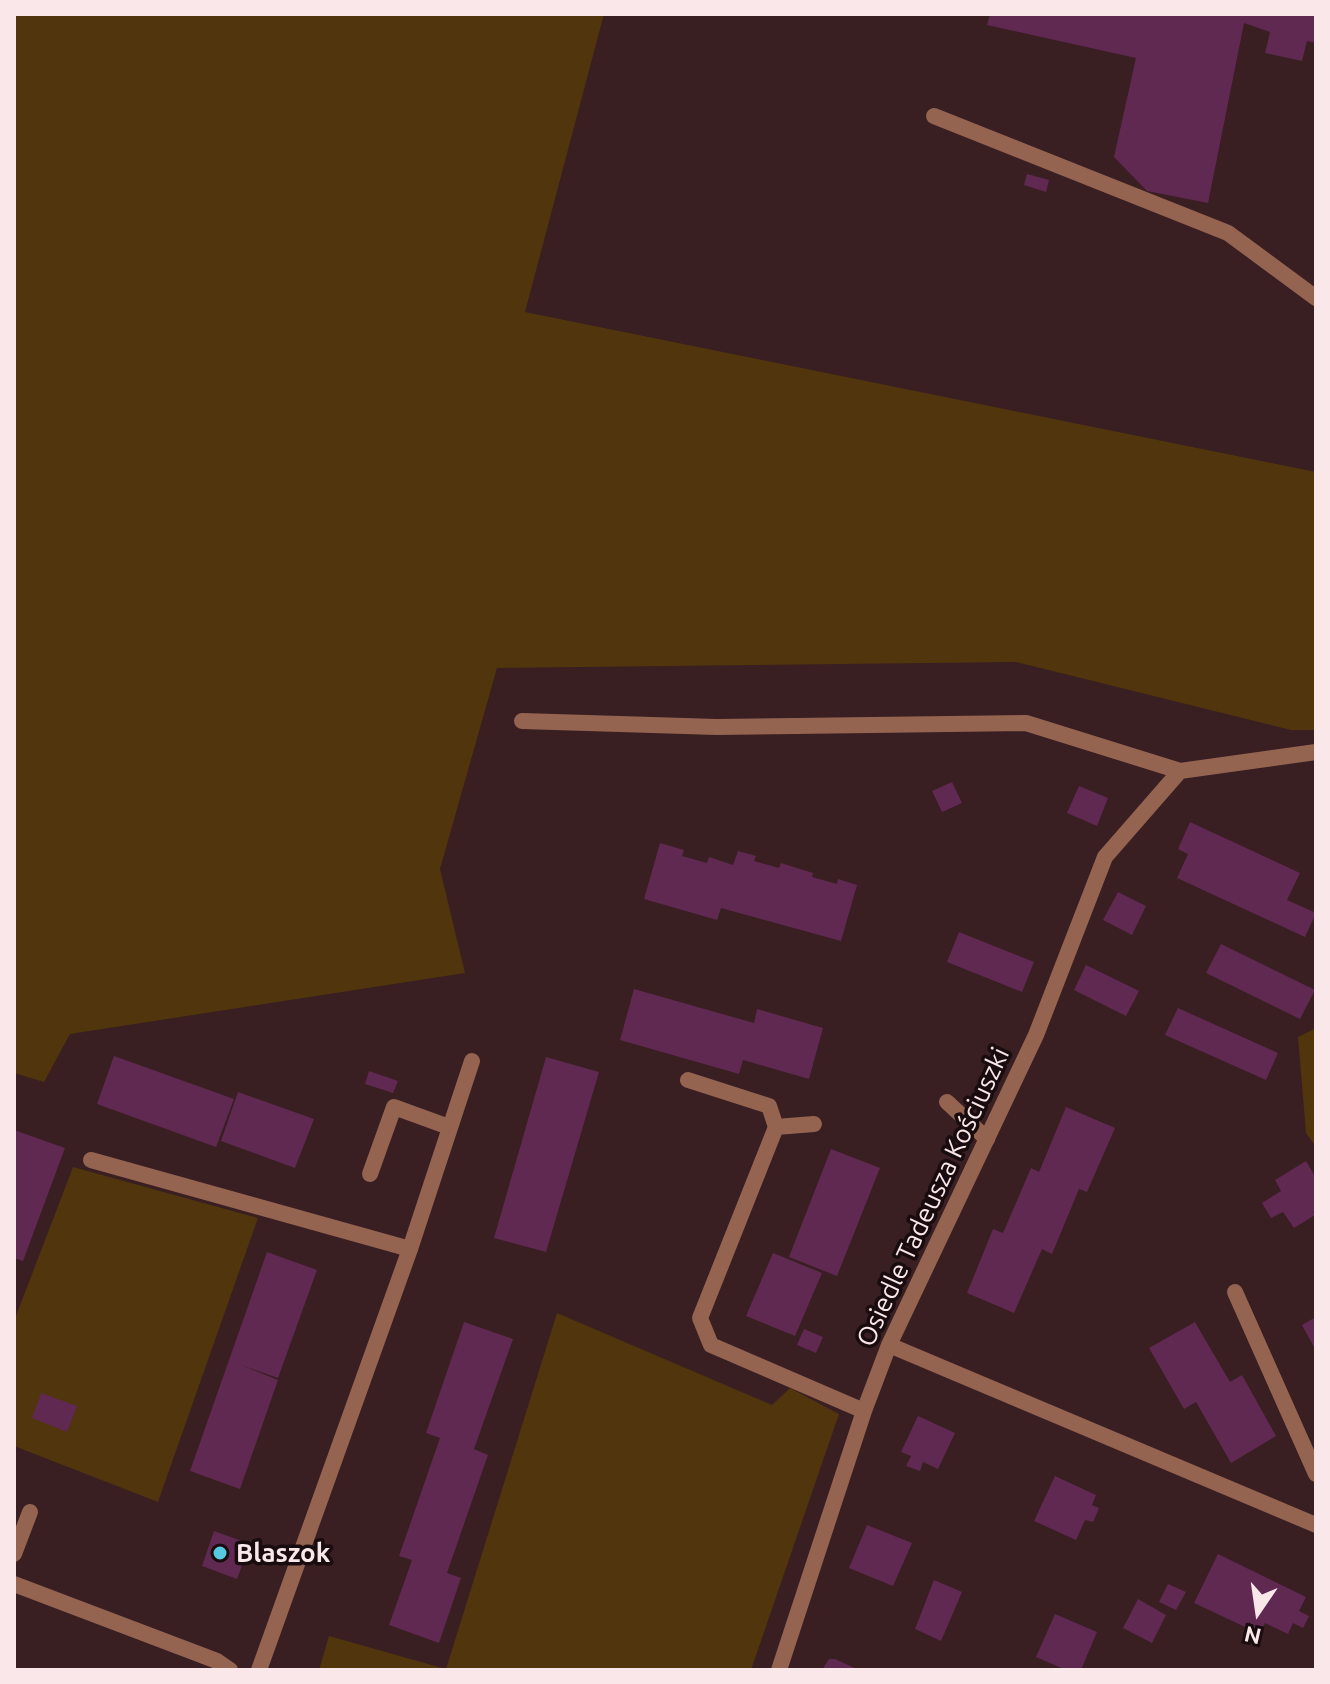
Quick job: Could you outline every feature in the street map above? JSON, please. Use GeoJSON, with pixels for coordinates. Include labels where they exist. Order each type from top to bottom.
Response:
{"type":"FeatureCollection","features":[{"type":"Feature","properties":{"kind":"street"},"geometry":{"type":"LineString","coordinates":[[934,116],[1228,233],[1316,298]]}},
{"type":"Feature","properties":{"kind":"street"},"geometry":{"type":"LineString","coordinates":[[522,721],[717,727],[1026,723],[1180,771],[1316,752]]}},
{"type":"Feature","properties":{"kind":"street","name":"Osiedle Tadeusza Kościuszki"},"geometry":{"type":"LineString","coordinates":[[779,1670],[864,1411],[889,1345],[1036,1035],[1105,857],[1180,771]]}},
{"type":"Feature","properties":{"kind":"street"},"geometry":{"type":"LineString","coordinates":[[259,1670],[410,1249],[472,1061]]}},
{"type":"Feature","properties":{"kind":"street"},"geometry":{"type":"LineString","coordinates":[[688,1080],[769,1106],[776,1127],[700,1318],[711,1345],[864,1411]]}},
{"type":"Feature","properties":{"kind":"street"},"geometry":{"type":"LineString","coordinates":[[947,1102],[987,1139]]}},
{"type":"Feature","properties":{"kind":"street"},"geometry":{"type":"LineString","coordinates":[[370,1174],[394,1107],[449,1127]]}},
{"type":"Feature","properties":{"kind":"street"},"geometry":{"type":"LineString","coordinates":[[776,1127],[814,1124]]}},
{"type":"Feature","properties":{"kind":"street"},"geometry":{"type":"LineString","coordinates":[[91,1160],[410,1249]]}},
{"type":"Feature","properties":{"kind":"street"},"geometry":{"type":"LineString","coordinates":[[1235,1292],[1316,1474]]}},
{"type":"Feature","properties":{"kind":"street"},"geometry":{"type":"LineString","coordinates":[[889,1345],[1316,1525]]}},
{"type":"Feature","properties":{"kind":"street"},"geometry":{"type":"LineString","coordinates":[[14,1554],[30,1512]]}},
{"type":"Feature","properties":{"kind":"street"},"geometry":{"type":"LineString","coordinates":[[14,1584],[217,1661],[230,1670]]}},
{"type":"Feature","properties":{"kind":"shaded area"},"geometry":{"type":"Polygon","coordinates":[[[14,14],[604,14],[525,312],[1316,472],[1316,730],[1291,730],[1016,662],[497,668],[440,869],[465,973],[70,1034],[44,1082],[14,1073],[14,14]]]}},
{"type":"Feature","properties":{"kind":"shaded area"},"geometry":{"type":"Polygon","coordinates":[[[1316,1028],[1316,1147],[1306,1133],[1298,1037],[1316,1028]]]}},
{"type":"Feature","properties":{"kind":"shaded area"},"geometry":{"type":"Polygon","coordinates":[[[73,1167],[258,1218],[158,1502],[14,1446],[14,1321],[73,1167]]]}},
{"type":"Feature","properties":{"kind":"shaded area"},"geometry":{"type":"Polygon","coordinates":[[[557,1313],[772,1405],[790,1388],[839,1414],[751,1670],[319,1670],[329,1636],[446,1669],[557,1313]]]}},
{"type":"Feature","properties":{"kind":"building"},"geometry":{"type":"Polygon","coordinates":[[[990,14],[1316,14],[1316,43],[1307,41],[1302,61],[1265,53],[1270,32],[1244,23],[1208,203],[1147,191],[1114,157],[1136,58],[987,25],[990,14]]]}},
{"type":"Feature","properties":{"kind":"building"},"geometry":{"type":"Polygon","coordinates":[[[1027,174],[1049,180],[1046,192],[1024,185],[1027,174]]]}},
{"type":"Feature","properties":{"kind":"building"},"geometry":{"type":"Polygon","coordinates":[[[952,782],[962,803],[942,812],[932,791],[952,782]]]}},
{"type":"Feature","properties":{"kind":"building"},"geometry":{"type":"Polygon","coordinates":[[[1079,786],[1108,798],[1097,826],[1067,813],[1079,786]]]}},
{"type":"Feature","properties":{"kind":"building"},"geometry":{"type":"Polygon","coordinates":[[[1190,822],[1300,873],[1287,900],[1316,913],[1305,937],[1177,878],[1188,854],[1178,849],[1190,822]]]}},
{"type":"Feature","properties":{"kind":"building"},"geometry":{"type":"Polygon","coordinates":[[[660,843],[684,850],[682,856],[707,863],[709,857],[733,865],[738,851],[756,856],[754,861],[779,868],[781,863],[813,873],[812,877],[837,884],[838,879],[857,885],[841,941],[721,908],[717,920],[644,899],[660,843]]]}},
{"type":"Feature","properties":{"kind":"building"},"geometry":{"type":"Polygon","coordinates":[[[1118,892],[1146,906],[1132,935],[1103,920],[1118,892]]]}},
{"type":"Feature","properties":{"kind":"building"},"geometry":{"type":"Polygon","coordinates":[[[959,932],[1034,962],[1022,992],[947,962],[959,932]]]}},
{"type":"Feature","properties":{"kind":"building"},"geometry":{"type":"Polygon","coordinates":[[[1221,944],[1315,990],[1300,1019],[1206,973],[1221,944]]]}},
{"type":"Feature","properties":{"kind":"building"},"geometry":{"type":"Polygon","coordinates":[[[1086,965],[1139,991],[1126,1016],[1074,990],[1086,965]]]}},
{"type":"Feature","properties":{"kind":"building"},"geometry":{"type":"Polygon","coordinates":[[[634,989],[754,1023],[757,1009],[823,1028],[809,1079],[743,1060],[739,1074],[620,1040],[634,989]]]}},
{"type":"Feature","properties":{"kind":"building"},"geometry":{"type":"Polygon","coordinates":[[[1178,1008],[1278,1053],[1266,1080],[1165,1035],[1178,1008]]]}},
{"type":"Feature","properties":{"kind":"building"},"geometry":{"type":"Polygon","coordinates":[[[114,1056],[234,1099],[216,1147],[97,1104],[114,1056]]]}},
{"type":"Feature","properties":{"kind":"building"},"geometry":{"type":"Polygon","coordinates":[[[546,1057],[599,1072],[546,1252],[494,1238],[546,1057]]]}},
{"type":"Feature","properties":{"kind":"building"},"geometry":{"type":"Polygon","coordinates":[[[369,1071],[398,1081],[393,1093],[365,1084],[369,1071]]]}},
{"type":"Feature","properties":{"kind":"building"},"geometry":{"type":"Polygon","coordinates":[[[238,1092],[314,1119],[295,1168],[221,1141],[238,1092]]]}},
{"type":"Feature","properties":{"kind":"building"},"geometry":{"type":"Polygon","coordinates":[[[1066,1107],[1115,1128],[1087,1192],[1079,1189],[1052,1254],[1042,1249],[1014,1313],[967,1293],[993,1229],[1003,1233],[1031,1168],[1039,1172],[1066,1107]]]}},
{"type":"Feature","properties":{"kind":"building"},"geometry":{"type":"Polygon","coordinates":[[[14,1130],[65,1148],[23,1261],[14,1258],[14,1130]]]}},
{"type":"Feature","properties":{"kind":"building"},"geometry":{"type":"Polygon","coordinates":[[[831,1149],[880,1168],[837,1276],[789,1257],[831,1149]]]}},
{"type":"Feature","properties":{"kind":"building"},"geometry":{"type":"Polygon","coordinates":[[[1306,1161],[1316,1178],[1316,1210],[1313,1212],[1315,1215],[1294,1228],[1283,1212],[1271,1218],[1262,1203],[1281,1191],[1275,1180],[1306,1161]]]}},
{"type":"Feature","properties":{"kind":"building"},"geometry":{"type":"Polygon","coordinates":[[[267,1252],[317,1270],[278,1378],[241,1365],[278,1380],[240,1489],[190,1471],[267,1252]]]}},
{"type":"Feature","properties":{"kind":"building"},"geometry":{"type":"Polygon","coordinates":[[[773,1253],[822,1273],[795,1336],[746,1316],[773,1253]]]}},
{"type":"Feature","properties":{"kind":"building"},"geometry":{"type":"Polygon","coordinates":[[[1316,1317],[1316,1351],[1302,1325],[1316,1317]]]}},
{"type":"Feature","properties":{"kind":"building"},"geometry":{"type":"Polygon","coordinates":[[[464,1322],[513,1339],[474,1449],[488,1455],[447,1573],[461,1578],[439,1643],[389,1625],[412,1560],[399,1556],[440,1438],[426,1433],[464,1322]]]}},
{"type":"Feature","properties":{"kind":"building"},"geometry":{"type":"Polygon","coordinates":[[[1195,1322],[1230,1382],[1242,1375],[1276,1436],[1231,1463],[1196,1402],[1184,1409],[1149,1348],[1195,1322]]]}},
{"type":"Feature","properties":{"kind":"building"},"geometry":{"type":"Polygon","coordinates":[[[804,1329],[823,1337],[816,1353],[797,1345],[804,1329]]]}},
{"type":"Feature","properties":{"kind":"building"},"geometry":{"type":"Polygon","coordinates":[[[41,1393],[77,1406],[67,1432],[32,1418],[41,1393]]]}},
{"type":"Feature","properties":{"kind":"building"},"geometry":{"type":"Polygon","coordinates":[[[918,1416],[955,1433],[938,1469],[923,1462],[920,1471],[906,1466],[911,1456],[901,1452],[918,1416]]]}},
{"type":"Feature","properties":{"kind":"building"},"geometry":{"type":"Polygon","coordinates":[[[1055,1476],[1096,1495],[1092,1505],[1099,1508],[1093,1522],[1085,1520],[1076,1540],[1034,1521],[1055,1476]]]}},
{"type":"Feature","properties":{"kind":"building"},"geometry":{"type":"Polygon","coordinates":[[[867,1525],[912,1543],[893,1586],[849,1568],[867,1525]]]}},
{"type":"Feature","properties":{"kind":"building","name":"Blaszok"},"geometry":{"type":"Polygon","coordinates":[[[214,1531],[250,1544],[237,1579],[202,1566],[214,1531]]]}},
{"type":"Feature","properties":{"kind":"building"},"geometry":{"type":"Polygon","coordinates":[[[1218,1554],[1306,1597],[1299,1611],[1309,1616],[1303,1628],[1293,1623],[1288,1634],[1265,1623],[1260,1634],[1194,1603],[1218,1554]]]}},
{"type":"Feature","properties":{"kind":"building"},"geometry":{"type":"Polygon","coordinates":[[[934,1580],[962,1592],[941,1641],[915,1629],[934,1580]]]}},
{"type":"Feature","properties":{"kind":"building"},"geometry":{"type":"Polygon","coordinates":[[[1168,1584],[1186,1592],[1176,1610],[1159,1602],[1168,1584]]]}},
{"type":"Feature","properties":{"kind":"building"},"geometry":{"type":"Polygon","coordinates":[[[1138,1599],[1166,1615],[1152,1643],[1123,1628],[1138,1599]]]}},
{"type":"Feature","properties":{"kind":"building"},"geometry":{"type":"Polygon","coordinates":[[[1055,1614],[1097,1632],[1081,1670],[1066,1670],[1036,1657],[1055,1614]]]}},
{"type":"Feature","properties":{"kind":"building"},"geometry":{"type":"Polygon","coordinates":[[[829,1659],[835,1659],[859,1670],[822,1670],[829,1659]]]}},
{"type":"Feature","properties":{"kind":"place","name":"Blaszok"},"geometry":{"type":"Point","coordinates":[220,1553]}}]}
